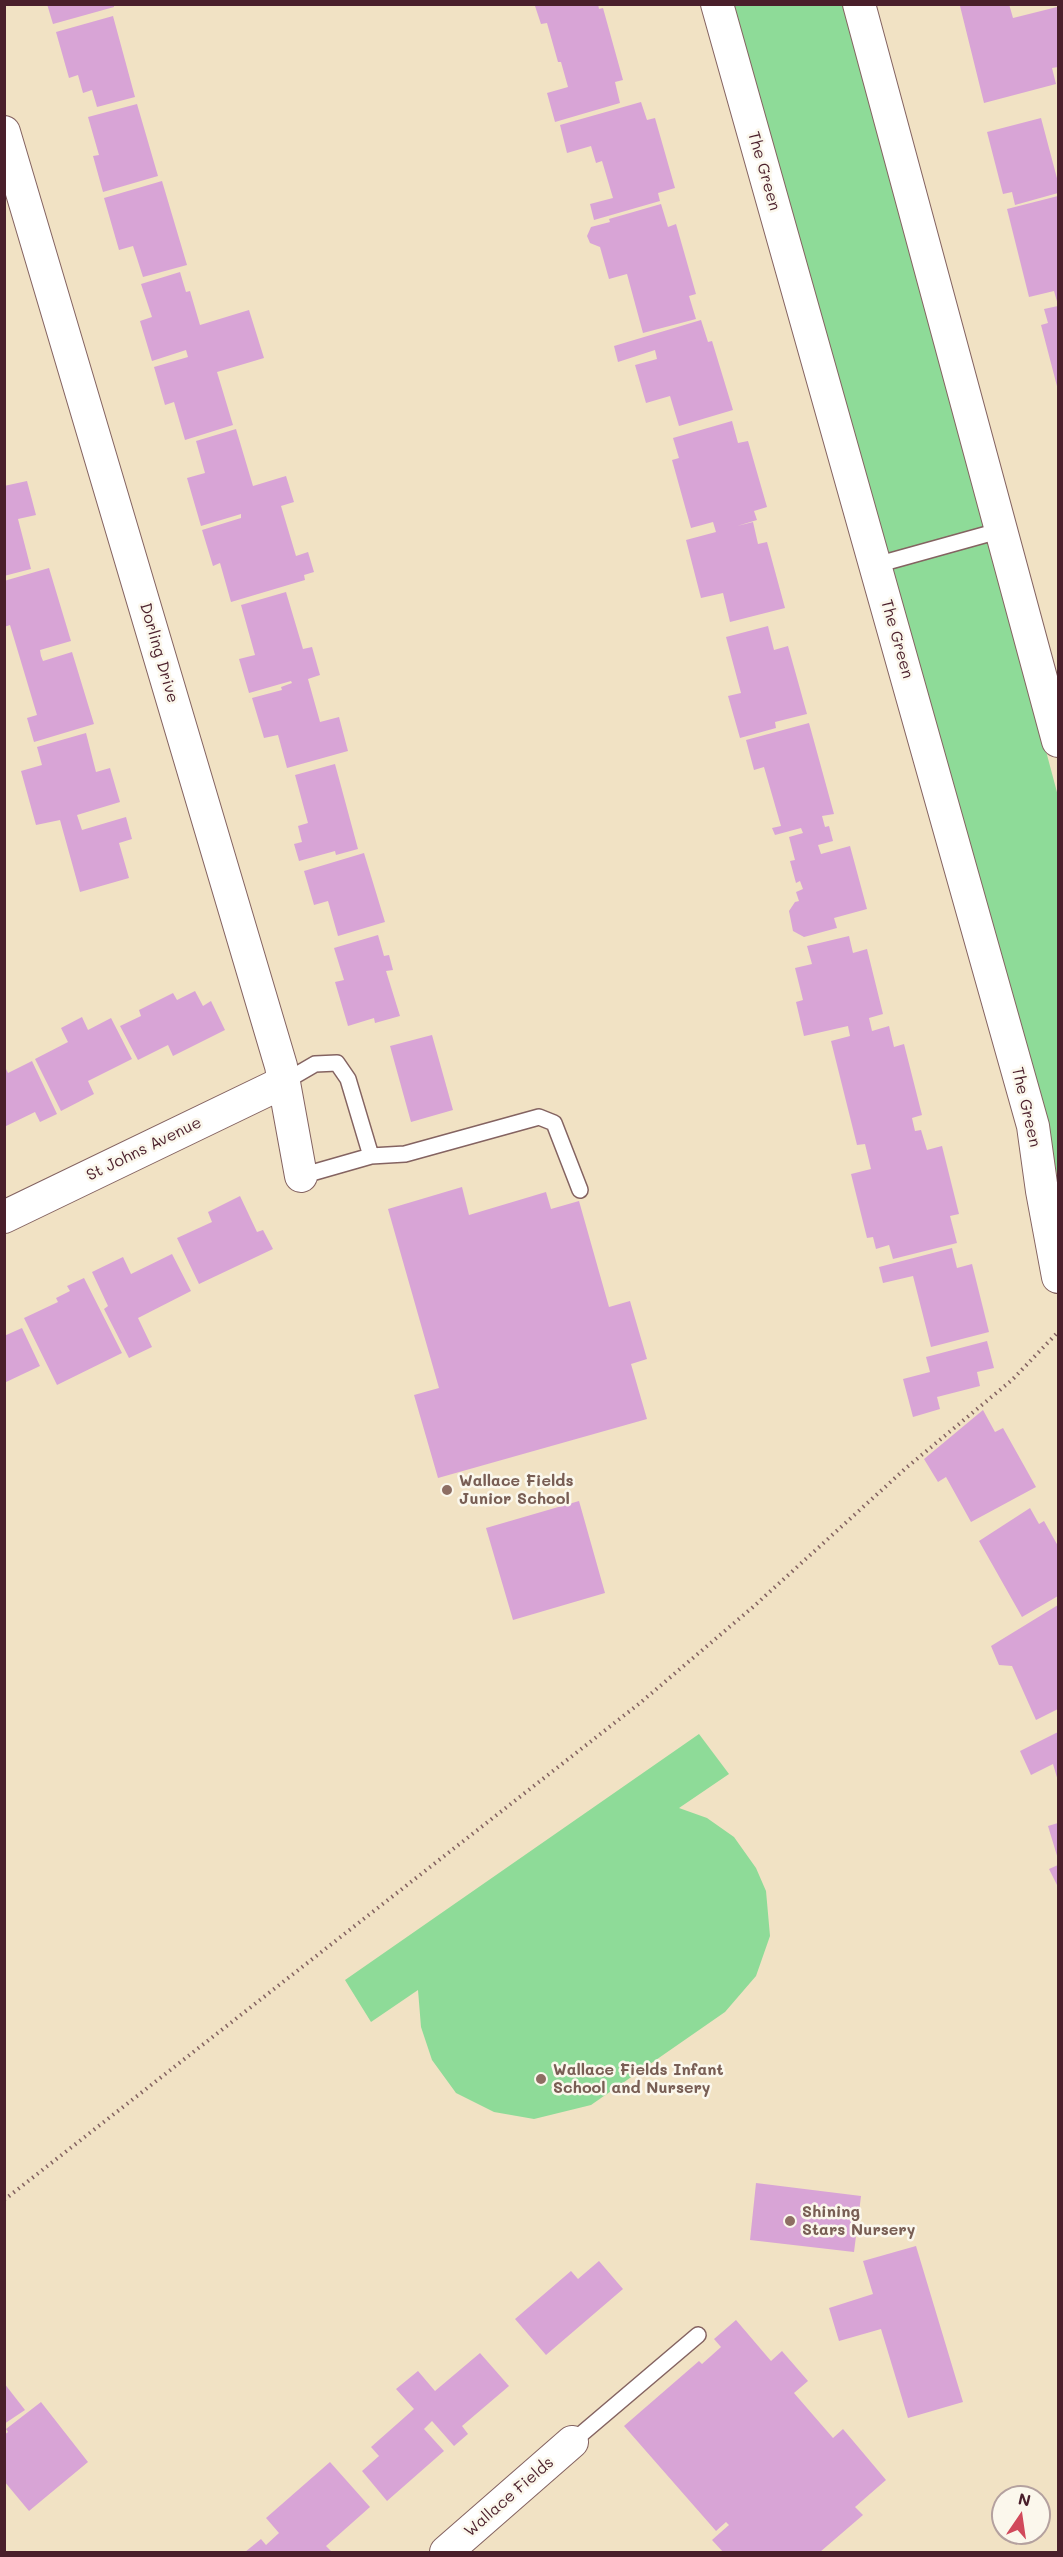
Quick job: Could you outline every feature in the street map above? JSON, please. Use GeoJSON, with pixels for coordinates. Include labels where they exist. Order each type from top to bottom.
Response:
{"type":"FeatureCollection","features":[{"type":"Feature","properties":{"kind":"street","name":"The Green"},"geometry":{"type":"LineString","coordinates":[[717,4],[1050,1189],[1059,1277]]}},
{"type":"Feature","properties":{"kind":"street"},"geometry":{"type":"LineString","coordinates":[[859,4],[1059,741]]}},
{"type":"Feature","properties":{"kind":"street","name":"Dorling Drive"},"geometry":{"type":"LineString","coordinates":[[4,132],[284,1082],[301,1176]]}},
{"type":"Feature","properties":{"kind":"street","name":"St Johns Avenue"},"geometry":{"type":"LineString","coordinates":[[4,1217],[284,1082]]}},
{"type":"Feature","properties":{"kind":"street","name":"Wallace Fields"},"geometry":{"type":"LineString","coordinates":[[446,2553],[572,2442]]}},
{"type":"Feature","properties":{"kind":"lane"},"geometry":{"type":"LineString","coordinates":[[876,565],[1002,530]]}},
{"type":"Feature","properties":{"kind":"lane"},"geometry":{"type":"LineString","coordinates":[[284,1082],[315,1064],[337,1063],[348,1079],[371,1156]]}},
{"type":"Feature","properties":{"kind":"lane"},"geometry":{"type":"LineString","coordinates":[[301,1176],[371,1156],[405,1154],[539,1118],[554,1124],[580,1190]]}},
{"type":"Feature","properties":{"kind":"lane"},"geometry":{"type":"LineString","coordinates":[[572,2442],[698,2335]]}},
{"type":"Feature","properties":{"kind":"path"},"geometry":{"type":"LineString","coordinates":[[4,2200],[640,1703],[753,1606],[906,1468],[1012,1380],[1059,1332]]}},
{"type":"Feature","properties":{"kind":"green space"},"geometry":{"type":"Polygon","coordinates":[[[731,5],[847,5],[1058,796],[1058,1181],[1048,1125],[731,5]]]}},
{"type":"Feature","properties":{"kind":"green space"},"geometry":{"type":"Polygon","coordinates":[[[699,1734],[729,1774],[679,1808],[707,1818],[734,1837],[756,1868],[766,1891],[770,1936],[756,1976],[725,2012],[591,2105],[534,2119],[494,2112],[456,2093],[432,2060],[421,2027],[418,1990],[371,2022],[345,1980],[699,1734]]]}},
{"type":"Feature","properties":{"kind":"building"},"geometry":{"type":"Polygon","coordinates":[[[47,4],[114,4],[114,7],[53,24],[47,4]]]}},
{"type":"Feature","properties":{"kind":"building"},"geometry":{"type":"Polygon","coordinates":[[[598,4],[599,9],[603,8],[623,80],[615,82],[620,103],[555,122],[547,93],[568,87],[547,23],[541,24],[535,6],[598,4]]]}},
{"type":"Feature","properties":{"kind":"building"},"geometry":{"type":"Polygon","coordinates":[[[1009,4],[1013,18],[1057,7],[1058,67],[1052,68],[1056,84],[984,103],[960,6],[1009,4]]]}},
{"type":"Feature","properties":{"kind":"building"},"geometry":{"type":"Polygon","coordinates":[[[113,16],[135,97],[97,107],[92,90],[83,93],[78,75],[69,78],[56,32],[113,16]]]}},
{"type":"Feature","properties":{"kind":"building"},"geometry":{"type":"Polygon","coordinates":[[[641,102],[647,120],[655,118],[675,188],[658,193],[660,201],[594,220],[590,204],[613,198],[602,161],[596,163],[591,146],[567,153],[560,125],[641,102]]]}},
{"type":"Feature","properties":{"kind":"building"},"geometry":{"type":"Polygon","coordinates":[[[137,104],[158,176],[103,192],[93,156],[99,155],[88,117],[137,104]]]}},
{"type":"Feature","properties":{"kind":"building"},"geometry":{"type":"Polygon","coordinates":[[[1041,118],[1058,182],[1058,193],[1015,205],[1012,192],[1003,194],[987,132],[1041,118]]]}},
{"type":"Feature","properties":{"kind":"building"},"geometry":{"type":"Polygon","coordinates":[[[162,181],[187,265],[143,277],[133,246],[119,250],[104,198],[162,181]]]}},
{"type":"Feature","properties":{"kind":"building"},"geometry":{"type":"Polygon","coordinates":[[[1058,196],[1058,305],[1054,291],[1029,297],[1007,209],[1058,196]]]}},
{"type":"Feature","properties":{"kind":"building"},"geometry":{"type":"Polygon","coordinates":[[[661,204],[668,227],[676,224],[696,294],[689,296],[696,319],[643,333],[627,274],[609,279],[600,247],[590,243],[587,236],[591,227],[610,222],[609,219],[661,204]]]}},
{"type":"Feature","properties":{"kind":"building"},"geometry":{"type":"Polygon","coordinates":[[[180,272],[186,292],[190,291],[200,325],[249,310],[264,358],[217,372],[233,425],[185,440],[174,402],[165,405],[154,367],[188,357],[186,350],[152,361],[140,321],[152,317],[141,284],[180,272]]]}},
{"type":"Feature","properties":{"kind":"building"},"geometry":{"type":"Polygon","coordinates":[[[1058,306],[1058,390],[1041,325],[1048,323],[1044,309],[1058,306]]]}},
{"type":"Feature","properties":{"kind":"building"},"geometry":{"type":"Polygon","coordinates":[[[701,320],[708,342],[712,341],[733,410],[679,426],[670,396],[646,403],[635,365],[657,359],[655,350],[618,362],[614,346],[701,320]]]}},
{"type":"Feature","properties":{"kind":"building"},"geometry":{"type":"Polygon","coordinates":[[[732,421],[738,443],[748,441],[767,507],[754,511],[757,520],[737,526],[753,522],[758,544],[767,542],[785,608],[730,622],[723,593],[701,598],[686,540],[716,532],[713,522],[691,528],[672,460],[679,458],[673,438],[732,421]]]}},
{"type":"Feature","properties":{"kind":"building"},"geometry":{"type":"Polygon","coordinates":[[[236,429],[253,486],[286,476],[294,502],[281,506],[296,556],[308,552],[314,572],[304,575],[305,580],[231,602],[220,563],[213,566],[202,530],[241,518],[241,514],[201,526],[187,478],[205,473],[196,441],[236,429]]]}},
{"type":"Feature","properties":{"kind":"building"},"geometry":{"type":"Polygon","coordinates":[[[27,481],[36,515],[18,519],[31,569],[4,576],[4,486],[27,481]]]}},
{"type":"Feature","properties":{"kind":"building"},"geometry":{"type":"Polygon","coordinates":[[[49,568],[71,641],[40,650],[41,656],[43,661],[72,652],[94,724],[34,742],[27,718],[37,715],[10,625],[4,627],[4,581],[49,568]]]}},
{"type":"Feature","properties":{"kind":"building"},"geometry":{"type":"Polygon","coordinates":[[[286,592],[303,649],[312,647],[320,675],[308,679],[320,722],[339,717],[348,751],[287,768],[278,735],[264,738],[252,698],[282,690],[281,687],[292,683],[291,681],[249,693],[239,659],[255,655],[241,605],[286,592]]]}},
{"type":"Feature","properties":{"kind":"building"},"geometry":{"type":"Polygon","coordinates":[[[768,626],[774,650],[788,646],[807,714],[775,722],[776,728],[740,738],[728,696],[741,693],[726,637],[768,626]]]}},
{"type":"Feature","properties":{"kind":"building"},"geometry":{"type":"Polygon","coordinates":[[[809,723],[834,814],[822,816],[825,827],[829,826],[833,841],[818,845],[821,854],[850,846],[867,909],[834,918],[837,928],[804,937],[793,931],[789,911],[795,902],[799,901],[796,892],[803,889],[800,881],[796,883],[790,861],[795,860],[789,837],[803,833],[801,828],[775,835],[772,828],[781,826],[764,767],[754,770],[746,740],[809,723]]]}},
{"type":"Feature","properties":{"kind":"building"},"geometry":{"type":"Polygon","coordinates":[[[86,733],[96,772],[110,768],[120,802],[77,815],[82,830],[126,817],[132,839],[119,843],[129,878],[80,892],[60,820],[36,825],[21,771],[42,765],[37,747],[86,733]]]}},
{"type":"Feature","properties":{"kind":"building"},"geometry":{"type":"Polygon","coordinates":[[[335,764],[358,849],[336,855],[335,851],[299,861],[294,844],[302,842],[298,826],[308,823],[295,775],[335,764]]]}},
{"type":"Feature","properties":{"kind":"building"},"geometry":{"type":"Polygon","coordinates":[[[364,853],[385,922],[338,936],[328,901],[314,905],[304,871],[364,853]]]}},
{"type":"Feature","properties":{"kind":"building"},"geometry":{"type":"Polygon","coordinates":[[[378,935],[384,956],[389,955],[393,970],[386,971],[400,1016],[375,1023],[374,1018],[348,1026],[335,982],[344,980],[334,948],[378,935]]]}},
{"type":"Feature","properties":{"kind":"building"},"geometry":{"type":"Polygon","coordinates":[[[849,936],[853,953],[867,949],[883,1014],[869,1018],[872,1031],[889,1026],[894,1047],[904,1044],[922,1115],[912,1118],[915,1131],[921,1130],[927,1150],[942,1146],[959,1214],[950,1216],[957,1243],[893,1259],[889,1245],[876,1249],[873,1237],[867,1238],[851,1174],[871,1169],[865,1144],[857,1145],[831,1041],[850,1036],[848,1026],[804,1036],[796,1002],[803,1000],[795,968],[812,964],[807,946],[849,936]]]}},
{"type":"Feature","properties":{"kind":"building"},"geometry":{"type":"Polygon","coordinates":[[[195,991],[203,1006],[211,1001],[225,1030],[173,1056],[168,1045],[138,1060],[120,1026],[141,1016],[139,1010],[173,993],[177,1000],[195,991]]]}},
{"type":"Feature","properties":{"kind":"building"},"geometry":{"type":"Polygon","coordinates":[[[82,1017],[88,1030],[111,1018],[132,1059],[88,1081],[94,1094],[61,1111],[35,1059],[68,1042],[61,1028],[82,1017]]]}},
{"type":"Feature","properties":{"kind":"building"},"geometry":{"type":"Polygon","coordinates":[[[432,1035],[453,1110],[411,1122],[390,1046],[432,1035]]]}},
{"type":"Feature","properties":{"kind":"building"},"geometry":{"type":"Polygon","coordinates":[[[32,1061],[57,1114],[40,1122],[35,1112],[4,1127],[4,1065],[8,1073],[32,1061]]]}},
{"type":"Feature","properties":{"kind":"building"},"geometry":{"type":"Polygon","coordinates":[[[462,1187],[469,1215],[546,1192],[551,1209],[579,1201],[609,1307],[630,1301],[647,1359],[631,1364],[647,1419],[438,1478],[414,1395],[439,1388],[388,1209],[462,1187]]]}},
{"type":"Feature","properties":{"kind":"building"},"geometry":{"type":"Polygon","coordinates":[[[240,1196],[257,1232],[263,1230],[273,1249],[199,1284],[177,1238],[212,1222],[208,1212],[240,1196]]]}},
{"type":"Feature","properties":{"kind":"building"},"geometry":{"type":"Polygon","coordinates":[[[952,1248],[957,1268],[972,1264],[989,1332],[931,1347],[913,1276],[883,1283],[879,1267],[952,1248]]]}},
{"type":"Feature","properties":{"kind":"building"},"geometry":{"type":"Polygon","coordinates":[[[172,1254],[191,1291],[138,1318],[152,1347],[129,1358],[104,1309],[108,1306],[92,1272],[123,1257],[131,1274],[172,1254]]]}},
{"type":"Feature","properties":{"kind":"building"},"geometry":{"type":"Polygon","coordinates":[[[84,1278],[122,1353],[57,1385],[24,1318],[58,1302],[56,1298],[70,1291],[67,1286],[84,1278]]]}},
{"type":"Feature","properties":{"kind":"building"},"geometry":{"type":"Polygon","coordinates":[[[22,1328],[40,1366],[4,1383],[4,1336],[22,1328]]]}},
{"type":"Feature","properties":{"kind":"building"},"geometry":{"type":"Polygon","coordinates":[[[987,1341],[994,1368],[977,1372],[980,1386],[937,1397],[940,1409],[913,1417],[903,1379],[930,1372],[926,1357],[987,1341]]]}},
{"type":"Feature","properties":{"kind":"building"},"geometry":{"type":"Polygon","coordinates":[[[983,1410],[995,1432],[1003,1428],[1036,1487],[971,1522],[946,1477],[938,1482],[924,1459],[983,1410]]]}},
{"type":"Feature","properties":{"kind":"building"},"geometry":{"type":"Polygon","coordinates":[[[579,1501],[605,1593],[513,1620],[486,1528],[579,1501]]]}},
{"type":"Feature","properties":{"kind":"building"},"geometry":{"type":"Polygon","coordinates":[[[1030,1508],[1039,1524],[1044,1521],[1058,1546],[1058,1596],[1022,1617],[979,1541],[1030,1508]]]}},
{"type":"Feature","properties":{"kind":"building"},"geometry":{"type":"Polygon","coordinates":[[[1058,1605],[1058,1709],[1036,1720],[1012,1666],[999,1665],[991,1646],[1058,1605]]]}},
{"type":"Feature","properties":{"kind":"building"},"geometry":{"type":"Polygon","coordinates":[[[1058,1732],[1058,1781],[1053,1764],[1031,1775],[1020,1751],[1058,1732]]]}},
{"type":"Feature","properties":{"kind":"building"},"geometry":{"type":"Polygon","coordinates":[[[1058,1823],[1058,1859],[1048,1826],[1058,1823]]]}},
{"type":"Feature","properties":{"kind":"building"},"geometry":{"type":"Polygon","coordinates":[[[1058,1865],[1058,1884],[1057,1885],[1049,1869],[1058,1865]]]}},
{"type":"Feature","properties":{"kind":"building"},"geometry":{"type":"Polygon","coordinates":[[[756,2183],[861,2196],[854,2252],[750,2240],[756,2183]]]}},
{"type":"Feature","properties":{"kind":"building"},"geometry":{"type":"Polygon","coordinates":[[[916,2246],[963,2402],[908,2418],[881,2329],[839,2341],[829,2308],[873,2294],[863,2261],[916,2246]]]}},
{"type":"Feature","properties":{"kind":"building"},"geometry":{"type":"Polygon","coordinates":[[[599,2261],[623,2289],[546,2355],[515,2319],[571,2271],[578,2279],[599,2261]]]}},
{"type":"Feature","properties":{"kind":"building"},"geometry":{"type":"Polygon","coordinates":[[[736,2320],[771,2361],[782,2351],[808,2381],[794,2393],[833,2438],[843,2429],[886,2480],[855,2507],[863,2515],[820,2552],[723,2552],[712,2540],[729,2525],[726,2522],[716,2531],[624,2426],[699,2361],[702,2364],[721,2347],[714,2339],[736,2320]]]}},
{"type":"Feature","properties":{"kind":"building"},"geometry":{"type":"Polygon","coordinates":[[[480,2353],[509,2386],[462,2426],[468,2434],[454,2446],[432,2421],[424,2429],[444,2451],[387,2501],[362,2471],[379,2456],[371,2447],[414,2409],[396,2389],[418,2371],[435,2391],[480,2353]]]}},
{"type":"Feature","properties":{"kind":"building"},"geometry":{"type":"Polygon","coordinates":[[[4,2383],[25,2410],[4,2424],[4,2383]]]}},
{"type":"Feature","properties":{"kind":"building"},"geometry":{"type":"Polygon","coordinates":[[[41,2402],[88,2462],[29,2511],[4,2481],[4,2435],[8,2432],[6,2429],[41,2402]]]}},
{"type":"Feature","properties":{"kind":"building"},"geometry":{"type":"Polygon","coordinates":[[[330,2462],[370,2507],[326,2546],[332,2552],[245,2552],[261,2539],[266,2545],[279,2533],[266,2518],[330,2462]]]}},
{"type":"Feature","properties":{"kind":"place","name":"Wallace Fields Junior School"},"geometry":{"type":"Point","coordinates":[447,1490]}},
{"type":"Feature","properties":{"kind":"place","name":"Wallace Fields Infant School and Nursery"},"geometry":{"type":"Point","coordinates":[541,2079]}},
{"type":"Feature","properties":{"kind":"place","name":"Shining Stars Nursery"},"geometry":{"type":"Point","coordinates":[790,2221]}}]}
